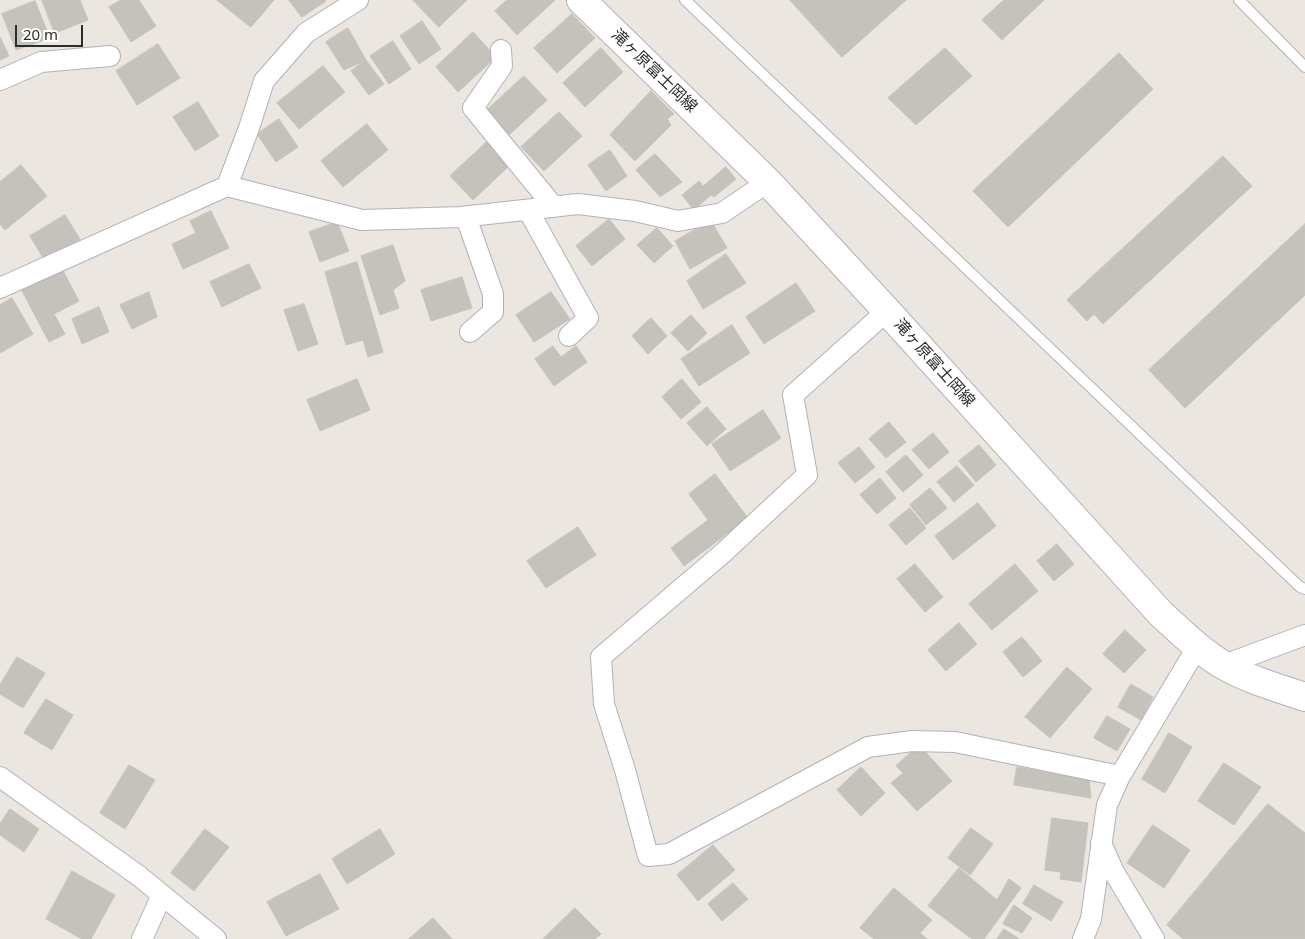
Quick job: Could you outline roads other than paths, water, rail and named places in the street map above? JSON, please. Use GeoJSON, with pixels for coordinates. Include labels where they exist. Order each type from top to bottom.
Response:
{"type":"FeatureCollection","features":[{"type":"Feature","properties":{"kind":"main road","name":"滝ヶ原富士岡線"},"geometry":{"type":"LineString","coordinates":[[581,0],[768,182],[1161,614],[1198,646],[1224,665],[1265,684],[1305,697]]}},
{"type":"Feature","properties":{"kind":"street"},"geometry":{"type":"LineString","coordinates":[[227,186],[249,128],[264,80],[306,33],[358,0]]}},
{"type":"Feature","properties":{"kind":"street"},"geometry":{"type":"LineString","coordinates":[[501,50],[502,66],[473,108],[554,207]]}},
{"type":"Feature","properties":{"kind":"street"},"geometry":{"type":"LineString","coordinates":[[0,80],[41,62],[110,56]]}},
{"type":"Feature","properties":{"kind":"street"},"geometry":{"type":"LineString","coordinates":[[0,288],[227,186],[362,220],[466,217],[578,204],[635,211],[678,221],[722,213],[768,182]]}},
{"type":"Feature","properties":{"kind":"street"},"geometry":{"type":"LineString","coordinates":[[528,210],[588,318],[570,336]]}},
{"type":"Feature","properties":{"kind":"street"},"geometry":{"type":"LineString","coordinates":[[466,217],[493,294],[493,312],[470,332]]}},
{"type":"Feature","properties":{"kind":"street"},"geometry":{"type":"LineString","coordinates":[[887,311],[793,395],[808,474],[723,553],[601,657],[604,704],[648,856],[669,854],[868,747],[912,741],[955,742],[1120,776]]}},
{"type":"Feature","properties":{"kind":"street"},"geometry":{"type":"LineString","coordinates":[[1224,665],[1305,635]]}},
{"type":"Feature","properties":{"kind":"street"},"geometry":{"type":"LineString","coordinates":[[1083,939],[1091,919],[1107,805],[1120,776],[1198,646]]}},
{"type":"Feature","properties":{"kind":"street"},"geometry":{"type":"LineString","coordinates":[[0,777],[139,876],[216,939]]}},
{"type":"Feature","properties":{"kind":"street"},"geometry":{"type":"LineString","coordinates":[[1101,843],[1114,872],[1154,939]]}},
{"type":"Feature","properties":{"kind":"street"},"geometry":{"type":"LineString","coordinates":[[142,939],[162,895]]}},
{"type":"Feature","properties":{"kind":"lane"},"geometry":{"type":"LineString","coordinates":[[685,0],[1300,587],[1305,589]]}},
{"type":"Feature","properties":{"kind":"lane"},"geometry":{"type":"LineString","coordinates":[[1239,0],[1305,67]]}}]}
